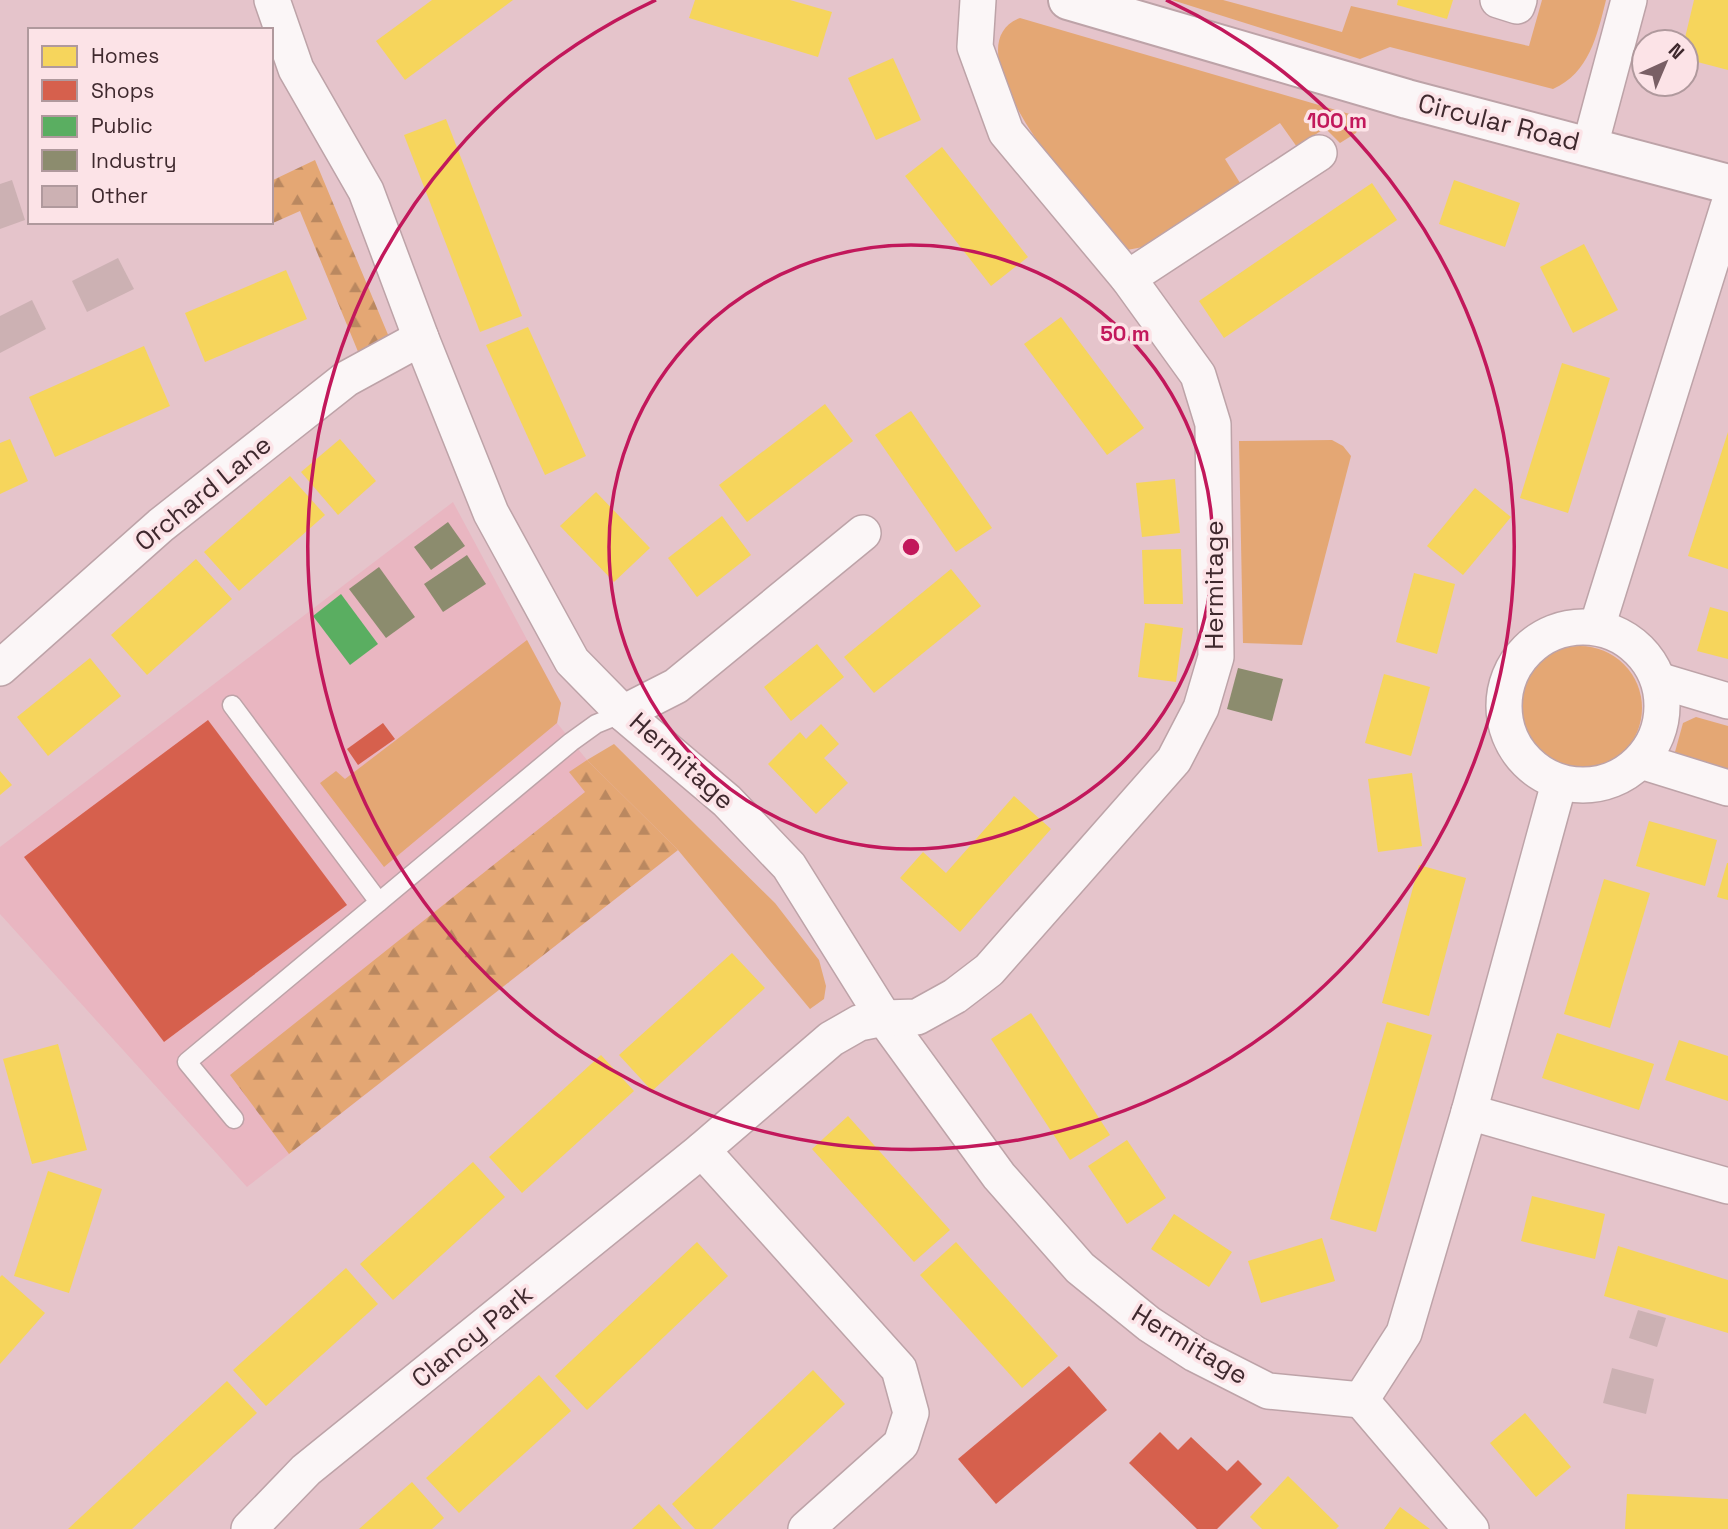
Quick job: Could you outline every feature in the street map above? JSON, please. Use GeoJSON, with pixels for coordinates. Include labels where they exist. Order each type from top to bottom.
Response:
{"type":"FeatureCollection","features":[{"type":"Feature","properties":{"kind":"main road","name":"Circular Road"},"geometry":{"type":"LineString","coordinates":[[1068,0],[1313,73],[1728,184]]}},
{"type":"Feature","properties":{"kind":"street"},"geometry":{"type":"LineString","coordinates":[[272,0],[296,69],[366,191],[491,513],[572,661],[623,713]]}},
{"type":"Feature","properties":{"kind":"street","name":"Hermitage"},"geometry":{"type":"LineString","coordinates":[[884,1018],[918,1017],[955,996],[989,970],[1174,760],[1201,708],[1216,657],[1213,424],[1198,374],[1128,278],[1006,132],[975,47],[978,0]]}},
{"type":"Feature","properties":{"kind":"street"},"geometry":{"type":"LineString","coordinates":[[1497,0],[1517,6],[1519,0]]}},
{"type":"Feature","properties":{"kind":"street"},"geometry":{"type":"LineString","coordinates":[[1590,146],[1629,0]]}},
{"type":"Feature","properties":{"kind":"street"},"geometry":{"type":"LineString","coordinates":[[1128,278],[1319,153]]}},
{"type":"Feature","properties":{"kind":"street"},"geometry":{"type":"LineString","coordinates":[[1597,627],[1728,207]]}},
{"type":"Feature","properties":{"kind":"street","name":"Orchard Lane"},"geometry":{"type":"LineString","coordinates":[[0,668],[161,525],[346,379],[421,338]]}},
{"type":"Feature","properties":{"kind":"street","name":"Hermitage"},"geometry":{"type":"LineString","coordinates":[[863,533],[676,686],[623,713],[727,801],[789,866],[884,1018],[999,1176],[1080,1268],[1149,1324],[1195,1354],[1268,1391],[1361,1400]]}},
{"type":"Feature","properties":{"kind":"street"},"geometry":{"type":"LineString","coordinates":[[1597,627],[1626,639],[1646,658],[1661,681],[1662,715],[1654,742],[1640,761],[1617,779],[1599,785],[1559,783],[1530,767],[1509,739],[1502,687],[1512,665],[1525,649],[1556,630],[1597,627]]}},
{"type":"Feature","properties":{"kind":"street"},"geometry":{"type":"LineString","coordinates":[[1661,681],[1728,701]]}},
{"type":"Feature","properties":{"kind":"street"},"geometry":{"type":"LineString","coordinates":[[1640,761],[1728,788]]}},
{"type":"Feature","properties":{"kind":"street"},"geometry":{"type":"LineString","coordinates":[[1472,1529],[1361,1400],[1404,1333],[1469,1112],[1559,783]]}},
{"type":"Feature","properties":{"kind":"street","name":"Clancy Park"},"geometry":{"type":"LineString","coordinates":[[249,1529],[306,1470],[702,1150],[831,1039],[859,1023],[884,1018]]}},
{"type":"Feature","properties":{"kind":"street"},"geometry":{"type":"LineString","coordinates":[[1469,1112],[1728,1186]]}},
{"type":"Feature","properties":{"kind":"street"},"geometry":{"type":"LineString","coordinates":[[702,1150],[899,1369],[911,1413],[901,1444],[806,1529]]}},
{"type":"Feature","properties":{"kind":"lane"},"geometry":{"type":"LineString","coordinates":[[232,705],[379,902]]}},
{"type":"Feature","properties":{"kind":"lane"},"geometry":{"type":"LineString","coordinates":[[234,1119],[187,1062],[571,742],[596,724],[623,713]]}},
{"type":"Feature","properties":{"kind":"shaded area"},"geometry":{"type":"Polygon","coordinates":[[[453,502],[561,703],[557,723],[587,760],[678,850],[247,1187],[0,914],[0,847],[453,502]]]}},
{"type":"Feature","properties":{"kind":"green space"},"geometry":{"type":"Polygon","coordinates":[[[1172,0],[1223,0],[1342,32],[1351,6],[1529,46],[1542,0],[1606,0],[1590,52],[1575,73],[1553,89],[1390,47],[1360,59],[1172,0]]]}},
{"type":"Feature","properties":{"kind":"green space"},"geometry":{"type":"Polygon","coordinates":[[[1020,18],[1353,115],[1362,121],[1356,133],[1340,143],[1325,128],[1297,147],[1280,123],[1225,159],[1240,183],[1143,247],[1127,250],[1060,172],[1011,97],[999,63],[1001,36],[1020,18]]]}},
{"type":"Feature","properties":{"kind":"green space"},"geometry":{"type":"Polygon","coordinates":[[[315,160],[389,337],[359,354],[300,211],[273,223],[273,180],[315,160]]]}},
{"type":"Feature","properties":{"kind":"green space"},"geometry":{"type":"Polygon","coordinates":[[[1332,440],[1343,446],[1351,456],[1302,645],[1243,643],[1239,441],[1332,440]]]}},
{"type":"Feature","properties":{"kind":"green space"},"geometry":{"type":"Polygon","coordinates":[[[527,640],[561,703],[557,723],[384,867],[320,783],[336,771],[345,779],[527,640]]]}},
{"type":"Feature","properties":{"kind":"green space"},"geometry":{"type":"Polygon","coordinates":[[[1580,646],[1604,651],[1624,664],[1637,684],[1642,708],[1637,732],[1624,752],[1604,765],[1580,770],[1556,765],[1536,752],[1523,732],[1518,708],[1523,684],[1536,664],[1556,651],[1580,646]]]}},
{"type":"Feature","properties":{"kind":"green space"},"geometry":{"type":"Polygon","coordinates":[[[1696,717],[1728,726],[1728,775],[1678,758],[1675,752],[1683,723],[1696,717]]]}},
{"type":"Feature","properties":{"kind":"green space"},"geometry":{"type":"Polygon","coordinates":[[[614,744],[775,903],[819,960],[826,986],[824,999],[810,1009],[678,850],[587,760],[614,744]]]}},
{"type":"Feature","properties":{"kind":"green space"},"geometry":{"type":"Polygon","coordinates":[[[587,760],[678,850],[289,1154],[230,1075],[585,792],[569,772],[587,760]]]}},
{"type":"Feature","properties":{"kind":"building: Homes"},"geometry":{"type":"Polygon","coordinates":[[[432,0],[513,0],[405,80],[376,41],[432,0]]]}},
{"type":"Feature","properties":{"kind":"building: Homes"},"geometry":{"type":"Polygon","coordinates":[[[695,0],[790,0],[832,12],[818,57],[689,18],[695,0]]]}},
{"type":"Feature","properties":{"kind":"building: Homes"},"geometry":{"type":"Polygon","coordinates":[[[1398,0],[1453,0],[1447,19],[1397,5],[1398,0]]]}},
{"type":"Feature","properties":{"kind":"building: Homes"},"geometry":{"type":"Polygon","coordinates":[[[1694,0],[1728,0],[1728,70],[1700,63],[1700,28],[1687,28],[1694,0]]]}},
{"type":"Feature","properties":{"kind":"building: Homes"},"geometry":{"type":"Polygon","coordinates":[[[893,58],[921,120],[876,140],[848,78],[893,58]]]}},
{"type":"Feature","properties":{"kind":"building: Homes"},"geometry":{"type":"Polygon","coordinates":[[[446,119],[522,316],[480,332],[404,135],[446,119]]]}},
{"type":"Feature","properties":{"kind":"building: Homes"},"geometry":{"type":"Polygon","coordinates":[[[942,147],[1028,257],[991,286],[905,176],[942,147]]]}},
{"type":"Feature","properties":{"kind":"building: Homes"},"geometry":{"type":"Polygon","coordinates":[[[1454,180],[1520,203],[1505,247],[1439,224],[1454,180]]]}},
{"type":"Feature","properties":{"kind":"building: Homes"},"geometry":{"type":"Polygon","coordinates":[[[1372,183],[1397,220],[1224,338],[1199,301],[1372,183]]]}},
{"type":"Feature","properties":{"kind":"building: Homes"},"geometry":{"type":"Polygon","coordinates":[[[1584,244],[1618,310],[1573,333],[1540,267],[1584,244]]]}},
{"type":"Feature","properties":{"kind":"building: Homes"},"geometry":{"type":"Polygon","coordinates":[[[286,270],[307,319],[205,362],[185,313],[286,270]]]}},
{"type":"Feature","properties":{"kind":"building: Homes"},"geometry":{"type":"Polygon","coordinates":[[[1061,317],[1144,428],[1107,455],[1024,344],[1061,317]]]}},
{"type":"Feature","properties":{"kind":"building: Homes"},"geometry":{"type":"Polygon","coordinates":[[[528,327],[586,456],[545,475],[486,345],[528,327]]]}},
{"type":"Feature","properties":{"kind":"building: Homes"},"geometry":{"type":"Polygon","coordinates":[[[144,346],[170,406],[55,457],[29,397],[144,346]]]}},
{"type":"Feature","properties":{"kind":"building: Homes"},"geometry":{"type":"Polygon","coordinates":[[[1562,363],[1610,378],[1568,513],[1520,498],[1562,363]]]}},
{"type":"Feature","properties":{"kind":"building: Homes"},"geometry":{"type":"Polygon","coordinates":[[[825,404],[853,441],[747,522],[719,485],[825,404]]]}},
{"type":"Feature","properties":{"kind":"building: Homes"},"geometry":{"type":"Polygon","coordinates":[[[911,411],[992,528],[956,552],[875,435],[911,411]]]}},
{"type":"Feature","properties":{"kind":"building: Homes"},"geometry":{"type":"Polygon","coordinates":[[[1728,432],[1728,569],[1688,556],[1728,432]]]}},
{"type":"Feature","properties":{"kind":"building: Homes"},"geometry":{"type":"Polygon","coordinates":[[[10,439],[28,481],[0,494],[0,443],[10,439]]]}},
{"type":"Feature","properties":{"kind":"building: Homes"},"geometry":{"type":"Polygon","coordinates":[[[340,439],[376,481],[338,515],[301,472],[340,439]]]}},
{"type":"Feature","properties":{"kind":"building: Homes"},"geometry":{"type":"Polygon","coordinates":[[[290,476],[325,515],[239,591],[204,552],[290,476]]]}},
{"type":"Feature","properties":{"kind":"building: Homes"},"geometry":{"type":"Polygon","coordinates":[[[1175,479],[1180,533],[1142,537],[1136,483],[1175,479]]]}},
{"type":"Feature","properties":{"kind":"building: Homes"},"geometry":{"type":"Polygon","coordinates":[[[1475,488],[1511,517],[1463,575],[1427,546],[1475,488]]]}},
{"type":"Feature","properties":{"kind":"building: Homes"},"geometry":{"type":"Polygon","coordinates":[[[596,492],[650,548],[614,582],[560,526],[596,492]]]}},
{"type":"Feature","properties":{"kind":"building: Homes"},"geometry":{"type":"Polygon","coordinates":[[[722,516],[751,555],[697,597],[668,558],[722,516]]]}},
{"type":"Feature","properties":{"kind":"building: Homes"},"geometry":{"type":"Polygon","coordinates":[[[1181,549],[1183,604],[1144,604],[1142,550],[1181,549]]]}},
{"type":"Feature","properties":{"kind":"building: Homes"},"geometry":{"type":"Polygon","coordinates":[[[196,559],[232,599],[147,675],[111,635],[196,559]]]}},
{"type":"Feature","properties":{"kind":"building: Homes"},"geometry":{"type":"Polygon","coordinates":[[[951,569],[981,606],[874,693],[844,657],[951,569]]]}},
{"type":"Feature","properties":{"kind":"building: Homes"},"geometry":{"type":"Polygon","coordinates":[[[1414,573],[1455,584],[1437,654],[1396,642],[1414,573]]]}},
{"type":"Feature","properties":{"kind":"building: Homes"},"geometry":{"type":"Polygon","coordinates":[[[1710,607],[1728,612],[1728,659],[1697,651],[1710,607]]]}},
{"type":"Feature","properties":{"kind":"building: Homes"},"geometry":{"type":"Polygon","coordinates":[[[1145,623],[1183,628],[1176,682],[1138,677],[1145,623]]]}},
{"type":"Feature","properties":{"kind":"building: Homes"},"geometry":{"type":"Polygon","coordinates":[[[817,644],[844,677],[791,721],[764,687],[817,644]]]}},
{"type":"Feature","properties":{"kind":"building: Homes"},"geometry":{"type":"Polygon","coordinates":[[[90,658],[121,696],[48,756],[17,717],[90,658]]]}},
{"type":"Feature","properties":{"kind":"building: Homes"},"geometry":{"type":"Polygon","coordinates":[[[1384,674],[1430,687],[1411,756],[1365,743],[1384,674]]]}},
{"type":"Feature","properties":{"kind":"building: Homes"},"geometry":{"type":"Polygon","coordinates":[[[821,724],[839,744],[824,758],[848,783],[816,814],[768,764],[800,732],[806,739],[821,724]]]}},
{"type":"Feature","properties":{"kind":"building: Homes"},"geometry":{"type":"Polygon","coordinates":[[[0,771],[12,785],[0,795],[0,771]]]}},
{"type":"Feature","properties":{"kind":"building: Homes"},"geometry":{"type":"Polygon","coordinates":[[[1412,773],[1422,846],[1378,852],[1368,779],[1412,773]]]}},
{"type":"Feature","properties":{"kind":"building: Homes"},"geometry":{"type":"Polygon","coordinates":[[[1014,796],[1051,829],[960,932],[900,878],[923,852],[946,873],[1014,796]]]}},
{"type":"Feature","properties":{"kind":"building: Homes"},"geometry":{"type":"Polygon","coordinates":[[[1649,821],[1717,840],[1705,886],[1636,866],[1649,821]]]}},
{"type":"Feature","properties":{"kind":"building: Homes"},"geometry":{"type":"Polygon","coordinates":[[[1728,863],[1728,900],[1717,897],[1728,863]]]}},
{"type":"Feature","properties":{"kind":"building: Homes"},"geometry":{"type":"Polygon","coordinates":[[[1419,865],[1466,878],[1429,1016],[1382,1003],[1419,865]]]}},
{"type":"Feature","properties":{"kind":"building: Homes"},"geometry":{"type":"Polygon","coordinates":[[[1604,879],[1650,893],[1610,1028],[1564,1014],[1604,879]]]}},
{"type":"Feature","properties":{"kind":"building: Homes"},"geometry":{"type":"Polygon","coordinates":[[[732,953],[765,988],[652,1091],[619,1055],[732,953]]]}},
{"type":"Feature","properties":{"kind":"building: Homes"},"geometry":{"type":"Polygon","coordinates":[[[1031,1013],[1110,1135],[1070,1160],[991,1039],[1031,1013]]]}},
{"type":"Feature","properties":{"kind":"building: Homes"},"geometry":{"type":"Polygon","coordinates":[[[1387,1022],[1432,1035],[1376,1232],[1330,1219],[1387,1022]]]}},
{"type":"Feature","properties":{"kind":"building: Homes"},"geometry":{"type":"Polygon","coordinates":[[[1557,1033],[1654,1064],[1639,1110],[1542,1078],[1557,1033]]]}},
{"type":"Feature","properties":{"kind":"building: Homes"},"geometry":{"type":"Polygon","coordinates":[[[1679,1040],[1728,1056],[1728,1101],[1665,1080],[1679,1040]]]}},
{"type":"Feature","properties":{"kind":"building: Homes"},"geometry":{"type":"Polygon","coordinates":[[[58,1044],[87,1150],[32,1164],[3,1059],[58,1044]]]}},
{"type":"Feature","properties":{"kind":"building: Homes"},"geometry":{"type":"Polygon","coordinates":[[[601,1055],[634,1091],[522,1193],[489,1157],[601,1055]]]}},
{"type":"Feature","properties":{"kind":"building: Homes"},"geometry":{"type":"Polygon","coordinates":[[[848,1116],[950,1230],[914,1262],[812,1149],[848,1116]]]}},
{"type":"Feature","properties":{"kind":"building: Homes"},"geometry":{"type":"Polygon","coordinates":[[[1127,1140],[1166,1198],[1127,1224],[1088,1166],[1127,1140]]]}},
{"type":"Feature","properties":{"kind":"building: Homes"},"geometry":{"type":"Polygon","coordinates":[[[473,1162],[505,1197],[393,1300],[360,1264],[473,1162]]]}},
{"type":"Feature","properties":{"kind":"building: Homes"},"geometry":{"type":"Polygon","coordinates":[[[48,1171],[102,1189],[69,1293],[14,1276],[48,1171]]]}},
{"type":"Feature","properties":{"kind":"building: Homes"},"geometry":{"type":"Polygon","coordinates":[[[1532,1196],[1605,1214],[1595,1259],[1521,1241],[1532,1196]]]}},
{"type":"Feature","properties":{"kind":"building: Homes"},"geometry":{"type":"Polygon","coordinates":[[[1174,1214],[1232,1252],[1209,1287],[1151,1249],[1174,1214]]]}},
{"type":"Feature","properties":{"kind":"building: Homes"},"geometry":{"type":"Polygon","coordinates":[[[1322,1238],[1335,1281],[1261,1303],[1248,1261],[1322,1238]]]}},
{"type":"Feature","properties":{"kind":"building: Homes"},"geometry":{"type":"Polygon","coordinates":[[[697,1242],[728,1276],[587,1410],[555,1376],[697,1242]]]}},
{"type":"Feature","properties":{"kind":"building: Homes"},"geometry":{"type":"Polygon","coordinates":[[[956,1242],[1058,1356],[1022,1388],[920,1275],[956,1242]]]}},
{"type":"Feature","properties":{"kind":"building: Homes"},"geometry":{"type":"Polygon","coordinates":[[[1618,1246],[1728,1280],[1728,1333],[1604,1296],[1618,1246]]]}},
{"type":"Feature","properties":{"kind":"building: Homes"},"geometry":{"type":"Polygon","coordinates":[[[346,1268],[378,1304],[266,1406],[233,1370],[346,1268]]]}},
{"type":"Feature","properties":{"kind":"building: Homes"},"geometry":{"type":"Polygon","coordinates":[[[2,1275],[45,1313],[0,1364],[0,1277],[2,1275]]]}},
{"type":"Feature","properties":{"kind":"building: Homes"},"geometry":{"type":"Polygon","coordinates":[[[813,1370],[845,1404],[712,1529],[695,1529],[672,1504],[813,1370]]]}},
{"type":"Feature","properties":{"kind":"building: Homes"},"geometry":{"type":"Polygon","coordinates":[[[539,1375],[571,1411],[459,1513],[426,1478],[539,1375]]]}},
{"type":"Feature","properties":{"kind":"building: Homes"},"geometry":{"type":"Polygon","coordinates":[[[227,1381],[257,1413],[132,1529],[68,1529],[227,1381]]]}},
{"type":"Feature","properties":{"kind":"building: Homes"},"geometry":{"type":"Polygon","coordinates":[[[1525,1413],[1571,1467],[1536,1497],[1490,1443],[1525,1413]]]}},
{"type":"Feature","properties":{"kind":"building: Homes"},"geometry":{"type":"Polygon","coordinates":[[[1288,1476],[1339,1526],[1336,1529],[1262,1529],[1250,1517],[1288,1476]]]}},
{"type":"Feature","properties":{"kind":"building: Homes"},"geometry":{"type":"Polygon","coordinates":[[[412,1482],[444,1518],[432,1529],[359,1529],[412,1482]]]}},
{"type":"Feature","properties":{"kind":"building: Homes"},"geometry":{"type":"Polygon","coordinates":[[[1627,1494],[1728,1499],[1728,1529],[1625,1529],[1627,1494]]]}},
{"type":"Feature","properties":{"kind":"building: Homes"},"geometry":{"type":"Polygon","coordinates":[[[659,1504],[682,1529],[632,1529],[659,1504]]]}},
{"type":"Feature","properties":{"kind":"building: Homes"},"geometry":{"type":"Polygon","coordinates":[[[1400,1507],[1430,1529],[1384,1529],[1400,1507]]]}},
{"type":"Feature","properties":{"kind":"building: Shops"},"geometry":{"type":"Polygon","coordinates":[[[208,720],[347,905],[164,1042],[24,857],[208,720]]]}},
{"type":"Feature","properties":{"kind":"building: Shops"},"geometry":{"type":"Polygon","coordinates":[[[383,723],[395,739],[358,765],[347,749],[383,723]]]}},
{"type":"Feature","properties":{"kind":"building: Shops"},"geometry":{"type":"Polygon","coordinates":[[[1069,1366],[1107,1410],[996,1504],[958,1459],[1069,1366]]]}},
{"type":"Feature","properties":{"kind":"building: Shops"},"geometry":{"type":"Polygon","coordinates":[[[1160,1432],[1178,1450],[1191,1437],[1227,1471],[1238,1460],[1262,1484],[1217,1529],[1197,1529],[1129,1463],[1160,1432]]]}},
{"type":"Feature","properties":{"kind":"building: Public"},"geometry":{"type":"Polygon","coordinates":[[[341,594],[378,644],[350,665],[313,616],[341,594]]]}},
{"type":"Feature","properties":{"kind":"building: Industry"},"geometry":{"type":"Polygon","coordinates":[[[448,522],[465,546],[431,570],[414,547],[448,522]]]}},
{"type":"Feature","properties":{"kind":"building: Industry"},"geometry":{"type":"Polygon","coordinates":[[[467,555],[486,584],[443,612],[424,584],[467,555]]]}},
{"type":"Feature","properties":{"kind":"building: Industry"},"geometry":{"type":"Polygon","coordinates":[[[379,567],[415,617],[386,638],[349,589],[379,567]]]}},
{"type":"Feature","properties":{"kind":"building: Industry"},"geometry":{"type":"Polygon","coordinates":[[[1238,668],[1283,679],[1272,721],[1227,709],[1238,668]]]}},
{"type":"Feature","properties":{"kind":"building: Other"},"geometry":{"type":"Polygon","coordinates":[[[12,180],[25,220],[0,229],[0,184],[12,180]]]}},
{"type":"Feature","properties":{"kind":"building: Other"},"geometry":{"type":"Polygon","coordinates":[[[118,258],[134,289],[87,312],[72,281],[118,258]]]}},
{"type":"Feature","properties":{"kind":"building: Other"},"geometry":{"type":"Polygon","coordinates":[[[32,300],[46,329],[0,353],[0,316],[32,300]]]}},
{"type":"Feature","properties":{"kind":"building: Other"},"geometry":{"type":"Polygon","coordinates":[[[1638,1310],[1666,1318],[1657,1347],[1629,1338],[1638,1310]]]}},
{"type":"Feature","properties":{"kind":"building: Other"},"geometry":{"type":"Polygon","coordinates":[[[1612,1368],[1654,1379],[1646,1414],[1603,1403],[1612,1368]]]}}]}
